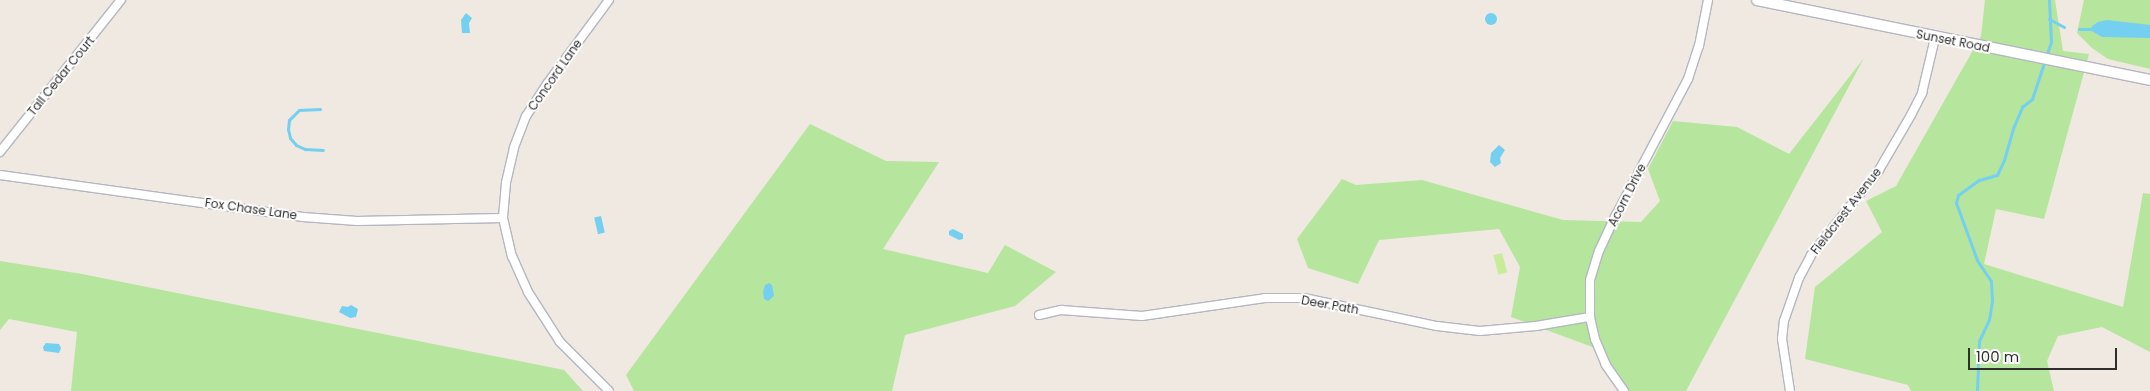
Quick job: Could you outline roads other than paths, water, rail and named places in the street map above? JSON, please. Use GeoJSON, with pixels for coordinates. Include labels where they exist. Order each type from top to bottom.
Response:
{"type":"FeatureCollection","features":[{"type":"Feature","properties":{"kind":"street","name":"Tall Cedar Court"},"geometry":{"type":"LineString","coordinates":[[0,152],[121,0]]}},
{"type":"Feature","properties":{"kind":"street","name":"Concord Lane"},"geometry":{"type":"LineString","coordinates":[[609,0],[547,84],[526,116],[510,166],[503,218],[512,256],[528,292],[560,342],[609,391]]}},
{"type":"Feature","properties":{"kind":"street","name":"Acorn Drive"},"geometry":{"type":"LineString","coordinates":[[1624,391],[1606,365],[1595,339],[1590,317],[1590,284],[1599,251],[1634,179],[1688,79],[1699,46],[1708,0]]}},
{"type":"Feature","properties":{"kind":"street","name":"Sunset Road"},"geometry":{"type":"LineString","coordinates":[[1757,0],[1935,38],[2150,80]]}},
{"type":"Feature","properties":{"kind":"street","name":"Fieldcrest Avenue"},"geometry":{"type":"LineString","coordinates":[[1790,391],[1782,339],[1784,321],[1799,278],[1811,255],[1879,170],[1911,115],[1922,93],[1935,38]]}},
{"type":"Feature","properties":{"kind":"street","name":"Fox Chase Lane"},"geometry":{"type":"LineString","coordinates":[[0,175],[339,220],[503,218]]}},
{"type":"Feature","properties":{"kind":"street","name":"Deer Path"},"geometry":{"type":"LineString","coordinates":[[1039,315],[1061,310],[1142,316],[1265,298],[1304,298],[1436,326],[1480,331],[1536,326],[1590,317]]}},
{"type":"Feature","properties":{"kind":"water"},"geometry":{"type":"Polygon","coordinates":[[[466,13],[472,18],[469,23],[470,33],[462,33],[461,20],[466,13]]]}},
{"type":"Feature","properties":{"kind":"water"},"geometry":{"type":"Polygon","coordinates":[[[1489,13],[1493,13],[1497,19],[1493,25],[1489,25],[1485,21],[1485,17],[1489,13]]]}},
{"type":"Feature","properties":{"kind":"water"},"geometry":{"type":"Polygon","coordinates":[[[2107,20],[2150,25],[2150,38],[2102,37],[2090,30],[2098,22],[2107,20]]]}},
{"type":"Feature","properties":{"kind":"water"},"geometry":{"type":"Polygon","coordinates":[[[1499,145],[1505,150],[1500,158],[1501,163],[1495,167],[1490,162],[1491,153],[1499,145]]]}},
{"type":"Feature","properties":{"kind":"water"},"geometry":{"type":"Polygon","coordinates":[[[601,216],[605,233],[598,234],[594,218],[601,216]]]}},
{"type":"Feature","properties":{"kind":"water"},"geometry":{"type":"Polygon","coordinates":[[[953,229],[963,234],[963,239],[959,240],[949,235],[949,231],[953,229]]]}},
{"type":"Feature","properties":{"kind":"water"},"geometry":{"type":"Polygon","coordinates":[[[769,283],[772,285],[774,296],[768,301],[764,299],[763,292],[765,285],[769,283]]]}},
{"type":"Feature","properties":{"kind":"water"},"geometry":{"type":"Polygon","coordinates":[[[351,305],[358,309],[356,317],[350,318],[339,312],[342,306],[348,307],[351,305]]]}},
{"type":"Feature","properties":{"kind":"water"},"geometry":{"type":"Polygon","coordinates":[[[46,343],[59,344],[61,348],[59,353],[44,351],[43,347],[46,343]]]}},
{"type":"Feature","properties":{"kind":"waterway"},"geometry":{"type":"LineString","coordinates":[[1977,391],[1979,341],[1989,320],[1992,301],[1991,281],[1977,260],[1956,203],[1958,195],[1979,180],[1997,175],[2022,107],[2032,99],[2051,42],[2049,0]]}},
{"type":"Feature","properties":{"kind":"waterway"},"geometry":{"type":"LineString","coordinates":[[2049,19],[2064,27]]}},
{"type":"Feature","properties":{"kind":"waterway"},"geometry":{"type":"LineString","coordinates":[[2079,29],[2095,29]]}},
{"type":"Feature","properties":{"kind":"waterway"},"geometry":{"type":"LineString","coordinates":[[320,109],[299,110],[289,120],[288,129],[290,138],[296,145],[305,149],[323,150]]}}]}
